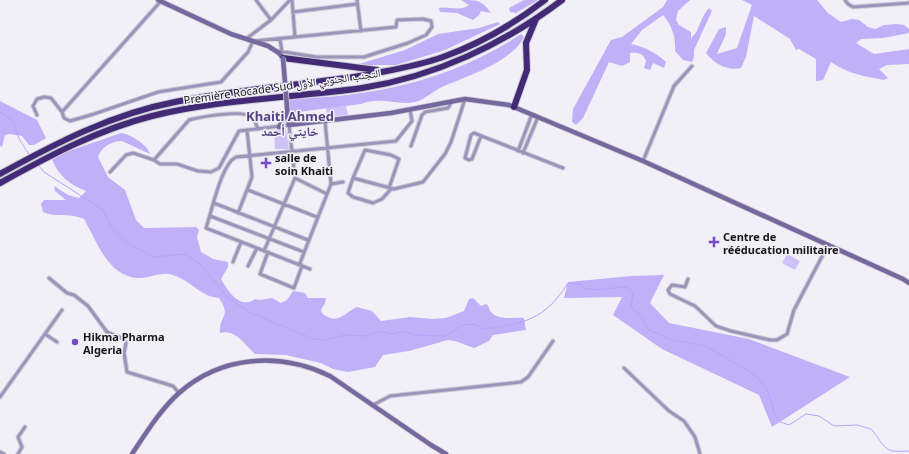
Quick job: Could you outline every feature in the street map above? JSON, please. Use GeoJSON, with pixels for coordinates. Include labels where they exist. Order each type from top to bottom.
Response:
{"type":"FeatureCollection","features":[{"type":"Feature","properties":{"kind":"highway","name":"Première Rocade Sud التجنب الجنوبي الأول"},"geometry":{"type":"LineString","coordinates":[[0,174],[61,140],[105,121],[174,102],[219,94],[312,84],[388,71],[441,58],[468,47],[523,17],[545,0]]}},
{"type":"Feature","properties":{"kind":"highway","name":"Première Rocade Sud التجنب الجنوبي الأول"},"geometry":{"type":"LineString","coordinates":[[0,183],[66,148],[114,127],[152,116],[208,104],[363,88],[412,77],[457,62],[516,31],[536,19],[562,0]]}},
{"type":"Feature","properties":{"kind":"highway"},"geometry":{"type":"LineString","coordinates":[[514,107],[527,70],[527,38],[536,19]]}},
{"type":"Feature","properties":{"kind":"highway"},"geometry":{"type":"LineString","coordinates":[[516,31],[525,32],[527,38]]}},
{"type":"Feature","properties":{"kind":"highway"},"geometry":{"type":"LineString","coordinates":[[282,55],[359,69],[388,71]]}},
{"type":"Feature","properties":{"kind":"main road"},"geometry":{"type":"LineString","coordinates":[[160,0],[224,32],[268,46],[282,55],[289,126],[410,110],[452,100],[465,99],[498,103],[514,107],[643,161],[909,283]]}},
{"type":"Feature","properties":{"kind":"main road"},"geometry":{"type":"LineString","coordinates":[[287,110],[295,119],[305,124]]}},
{"type":"Feature","properties":{"kind":"main road"},"geometry":{"type":"LineString","coordinates":[[279,127],[287,110]]}},
{"type":"Feature","properties":{"kind":"main road"},"geometry":{"type":"LineString","coordinates":[[132,454],[147,432],[179,393],[211,372],[232,364],[253,360],[276,360],[314,368],[325,373],[446,454]]}},
{"type":"Feature","properties":{"kind":"street"},"geometry":{"type":"LineString","coordinates":[[62,112],[160,0]]}},
{"type":"Feature","properties":{"kind":"street"},"geometry":{"type":"LineString","coordinates":[[256,0],[271,20]]}},
{"type":"Feature","properties":{"kind":"street"},"geometry":{"type":"LineString","coordinates":[[246,39],[271,20],[291,0]]}},
{"type":"Feature","properties":{"kind":"street"},"geometry":{"type":"LineString","coordinates":[[291,0],[295,37]]}},
{"type":"Feature","properties":{"kind":"street"},"geometry":{"type":"LineString","coordinates":[[357,0],[360,31]]}},
{"type":"Feature","properties":{"kind":"street"},"geometry":{"type":"LineString","coordinates":[[845,0],[853,7],[909,3]]}},
{"type":"Feature","properties":{"kind":"street"},"geometry":{"type":"LineString","coordinates":[[293,12],[357,4]]}},
{"type":"Feature","properties":{"kind":"street"},"geometry":{"type":"LineString","coordinates":[[37,115],[33,106],[37,99],[44,97],[51,98],[62,112],[64,118],[70,121],[158,92],[222,82],[248,52],[253,41],[396,27],[397,20],[423,19],[431,21],[432,27],[426,35],[408,43],[364,57],[282,55],[280,39]]}},
{"type":"Feature","properties":{"kind":"street"},"geometry":{"type":"LineString","coordinates":[[643,161],[674,86],[692,66]]}},
{"type":"Feature","properties":{"kind":"street"},"geometry":{"type":"LineString","coordinates":[[353,178],[390,189],[423,182],[445,154],[451,142],[465,99]]}},
{"type":"Feature","properties":{"kind":"street"},"geometry":{"type":"LineString","coordinates":[[411,146],[422,115],[425,112],[448,108],[452,100]]}},
{"type":"Feature","properties":{"kind":"street"},"geometry":{"type":"LineString","coordinates":[[310,269],[206,228],[220,182],[230,159],[291,150],[396,141],[412,121],[410,110]]}},
{"type":"Feature","properties":{"kind":"street"},"geometry":{"type":"LineString","coordinates":[[154,160],[189,120],[241,114],[249,115],[254,119],[258,129]]}},
{"type":"Feature","properties":{"kind":"street"},"geometry":{"type":"LineString","coordinates":[[518,151],[532,114]]}},
{"type":"Feature","properties":{"kind":"street"},"geometry":{"type":"LineString","coordinates":[[524,153],[538,117]]}},
{"type":"Feature","properties":{"kind":"street"},"geometry":{"type":"LineString","coordinates":[[268,252],[260,274],[294,288],[302,266],[300,263],[308,240],[331,184],[325,121]]}},
{"type":"Feature","properties":{"kind":"street"},"geometry":{"type":"LineString","coordinates":[[110,172],[126,155],[133,153],[154,160],[160,164],[177,164],[198,171],[211,172],[219,168],[239,131],[289,126],[295,178],[270,240],[264,251]]}},
{"type":"Feature","properties":{"kind":"street"},"geometry":{"type":"LineString","coordinates":[[238,213],[252,177],[247,130]]}},
{"type":"Feature","properties":{"kind":"street"},"geometry":{"type":"LineString","coordinates":[[481,136],[472,159],[469,160],[465,158],[472,134],[481,136],[563,168]]}},
{"type":"Feature","properties":{"kind":"street"},"geometry":{"type":"LineString","coordinates":[[365,150],[391,155],[399,159],[390,189],[377,202],[369,202],[349,194],[350,185],[365,150]]}},
{"type":"Feature","properties":{"kind":"street"},"geometry":{"type":"LineString","coordinates":[[295,178],[327,194]]}},
{"type":"Feature","properties":{"kind":"street"},"geometry":{"type":"LineString","coordinates":[[331,184],[343,182]]}},
{"type":"Feature","properties":{"kind":"street"},"geometry":{"type":"LineString","coordinates":[[248,190],[317,217]]}},
{"type":"Feature","properties":{"kind":"street"},"geometry":{"type":"LineString","coordinates":[[214,203],[308,240]]}},
{"type":"Feature","properties":{"kind":"street"},"geometry":{"type":"LineString","coordinates":[[210,216],[304,252]]}},
{"type":"Feature","properties":{"kind":"street"},"geometry":{"type":"LineString","coordinates":[[233,262],[241,242]]}},
{"type":"Feature","properties":{"kind":"street"},"geometry":{"type":"LineString","coordinates":[[688,279],[685,288],[672,285],[668,290],[670,294],[695,306],[716,326],[752,337],[777,340],[787,334],[794,310],[828,246]]}},
{"type":"Feature","properties":{"kind":"street"},"geometry":{"type":"LineString","coordinates":[[248,266],[257,248]]}},
{"type":"Feature","properties":{"kind":"street"},"geometry":{"type":"LineString","coordinates":[[49,278],[67,294],[74,295],[88,306],[107,332],[124,339],[126,343],[124,354],[127,372],[173,386],[179,393]]}},
{"type":"Feature","properties":{"kind":"street"},"geometry":{"type":"LineString","coordinates":[[0,397],[62,310]]}},
{"type":"Feature","properties":{"kind":"street"},"geometry":{"type":"LineString","coordinates":[[45,334],[57,342]]}},
{"type":"Feature","properties":{"kind":"street"},"geometry":{"type":"LineString","coordinates":[[373,405],[385,397],[390,396],[521,382],[528,378],[553,341]]}},
{"type":"Feature","properties":{"kind":"street"},"geometry":{"type":"LineString","coordinates":[[624,368],[670,411],[684,421],[695,437],[700,454]]}},
{"type":"Feature","properties":{"kind":"street"},"geometry":{"type":"LineString","coordinates":[[18,454],[22,447],[18,437],[25,427]]}},
{"type":"Feature","properties":{"kind":"street"},"geometry":{"type":"LineString","coordinates":[[0,452],[4,454]]}},
{"type":"Feature","properties":{"kind":"shaded area"},"geometry":{"type":"Polygon","coordinates":[[[461,0],[471,0],[482,3],[491,13],[481,11],[473,20],[457,13],[440,12],[439,8],[462,8],[469,5],[461,0]]]}},
{"type":"Feature","properties":{"kind":"shaded area"},"geometry":{"type":"Polygon","coordinates":[[[524,0],[538,0],[516,13],[510,12],[509,8],[524,0]]]}},
{"type":"Feature","properties":{"kind":"shaded area"},"geometry":{"type":"Polygon","coordinates":[[[667,0],[690,0],[678,11],[676,20],[679,25],[691,32],[691,38],[696,32],[709,8],[712,11],[694,50],[692,62],[683,60],[675,51],[673,32],[663,15],[642,30],[631,44],[645,48],[654,53],[666,62],[664,68],[653,63],[650,70],[644,68],[646,61],[645,58],[640,54],[635,53],[630,53],[630,62],[622,66],[609,62],[583,118],[576,125],[572,122],[573,109],[611,40],[622,37],[663,7],[667,0]]]}},
{"type":"Feature","properties":{"kind":"shaded area"},"geometry":{"type":"Polygon","coordinates":[[[742,0],[817,0],[828,13],[841,22],[852,19],[859,20],[868,27],[875,29],[884,25],[904,25],[909,29],[909,33],[883,38],[861,39],[856,43],[874,54],[909,49],[909,64],[887,65],[879,69],[888,78],[884,80],[850,72],[831,62],[823,80],[816,81],[816,59],[799,49],[796,50],[790,39],[754,16],[746,57],[741,68],[736,69],[722,66],[709,57],[706,53],[719,29],[726,27],[726,34],[717,54],[737,48],[752,5],[742,0]]]}},
{"type":"Feature","properties":{"kind":"shaded area"},"geometry":{"type":"Polygon","coordinates":[[[498,22],[500,24],[445,50],[396,65],[356,65],[405,50],[438,34],[479,28],[498,22]]]}},
{"type":"Feature","properties":{"kind":"shaded area"},"geometry":{"type":"Polygon","coordinates":[[[521,34],[524,37],[518,46],[499,61],[487,68],[442,87],[418,101],[401,103],[375,101],[290,113],[289,99],[350,95],[380,90],[439,75],[467,64],[521,34]]]}},
{"type":"Feature","properties":{"kind":"shaded area"},"geometry":{"type":"Polygon","coordinates":[[[0,101],[37,120],[46,138],[34,145],[29,145],[22,136],[10,134],[5,135],[2,147],[0,146],[0,101]]]}},
{"type":"Feature","properties":{"kind":"shaded area"},"geometry":{"type":"Polygon","coordinates":[[[346,106],[348,115],[327,117],[326,108],[346,106]]]}},
{"type":"Feature","properties":{"kind":"shaded area"},"geometry":{"type":"Polygon","coordinates":[[[286,129],[289,149],[275,149],[274,130],[286,129]]]}},
{"type":"Feature","properties":{"kind":"shaded area"},"geometry":{"type":"Polygon","coordinates":[[[121,133],[138,140],[146,147],[150,154],[122,141],[107,145],[99,153],[98,157],[108,177],[125,190],[136,220],[144,228],[196,227],[199,230],[197,237],[201,252],[213,259],[228,262],[228,267],[221,279],[231,294],[239,301],[250,302],[255,299],[259,300],[272,298],[281,303],[287,300],[293,291],[305,293],[308,298],[326,298],[321,310],[323,314],[328,317],[336,319],[340,318],[357,307],[372,311],[381,321],[410,317],[433,319],[446,318],[464,311],[469,299],[473,298],[481,306],[486,304],[491,312],[498,317],[524,318],[526,330],[493,335],[489,341],[474,348],[448,340],[409,351],[383,355],[375,367],[348,372],[333,369],[321,363],[286,355],[255,354],[235,335],[226,332],[220,333],[221,322],[225,313],[223,304],[219,298],[206,294],[173,275],[161,274],[140,278],[129,276],[120,272],[105,257],[84,219],[73,216],[52,215],[43,212],[41,204],[44,200],[66,200],[55,191],[54,186],[68,195],[79,198],[86,191],[75,186],[61,175],[52,159],[69,151],[121,133]]]}},
{"type":"Feature","properties":{"kind":"shaded area"},"geometry":{"type":"Polygon","coordinates":[[[787,254],[800,261],[795,270],[782,263],[787,254]]]}},
{"type":"Feature","properties":{"kind":"shaded area"},"geometry":{"type":"Polygon","coordinates":[[[664,275],[650,303],[669,323],[749,339],[850,377],[772,427],[759,395],[662,349],[613,315],[622,297],[564,298],[568,282],[631,276],[664,275]]]}},
{"type":"Feature","properties":{"kind":"waterway"},"geometry":{"type":"LineString","coordinates":[[0,112],[14,122],[19,139],[29,154]]}},
{"type":"Feature","properties":{"kind":"waterway"},"geometry":{"type":"LineString","coordinates":[[39,166],[44,172],[103,210],[110,226],[127,243],[154,257],[186,254],[200,264],[227,297],[249,312],[313,339],[325,340],[346,335],[365,336],[381,331],[392,334],[403,331],[415,335],[445,336],[463,325],[476,324],[483,329],[510,325],[532,318],[551,305],[568,283],[580,284],[583,288],[594,290],[627,287],[633,293],[631,307],[642,317],[647,329],[672,340],[706,346],[755,375],[767,389],[775,415],[780,422],[789,425],[806,414],[819,416],[834,426],[857,425],[871,429],[883,445],[889,450],[909,451]]}},
{"type":"Feature","properties":{"kind":"place","name":"salle de soin Khaiti"},"geometry":{"type":"Point","coordinates":[266,163]}},
{"type":"Feature","properties":{"kind":"place","name":"Centre de rééducation militaire"},"geometry":{"type":"Point","coordinates":[714,242]}},
{"type":"Feature","properties":{"kind":"place","name":"Hikma Pharma Algeria"},"geometry":{"type":"Point","coordinates":[75,342]}},
{"type":"Feature","properties":{"kind":"district","name":"Khaiti Ahmed خايتي أحمد"},"geometry":{"type":"Point","coordinates":[290,124]}}]}
